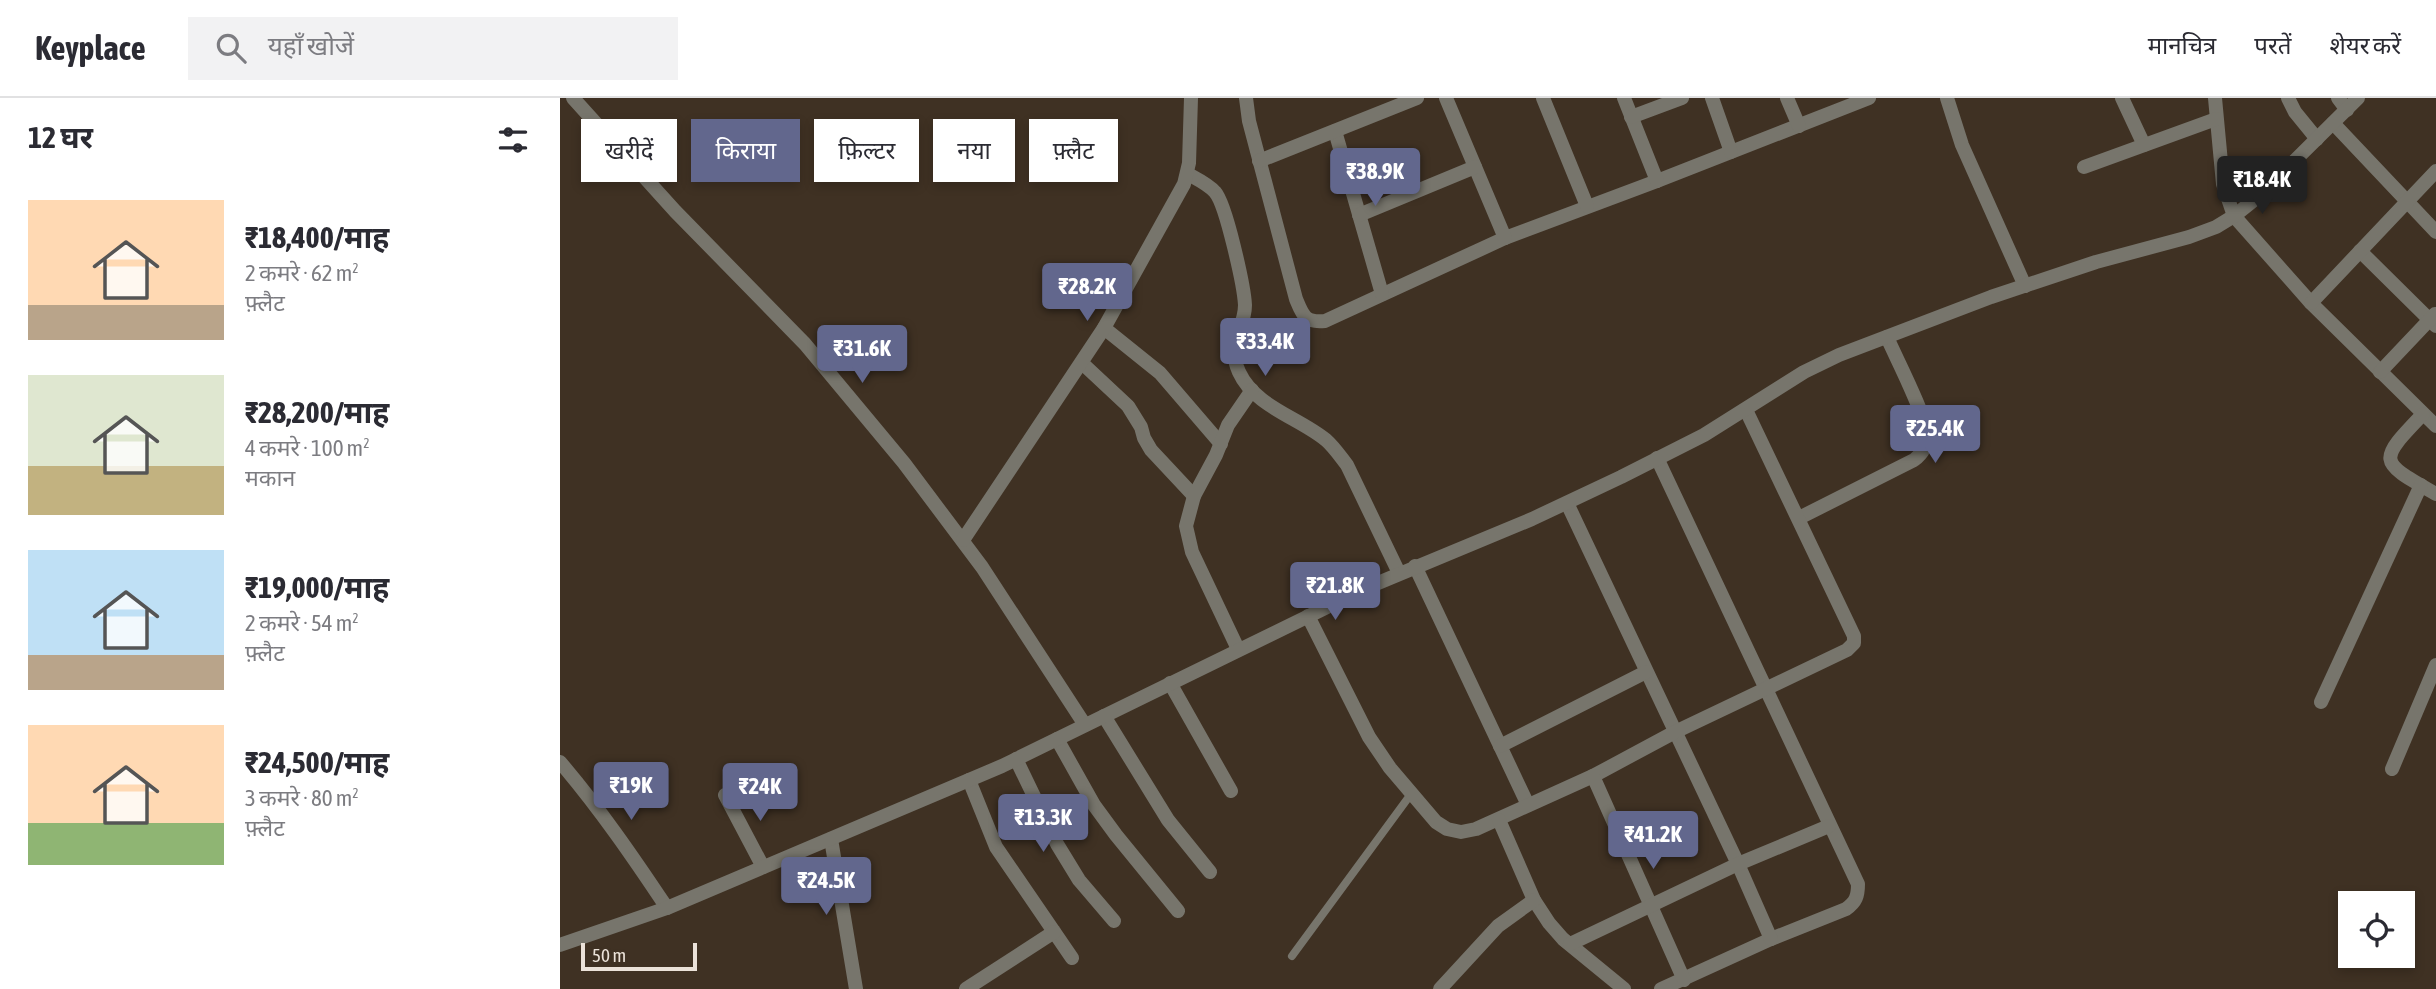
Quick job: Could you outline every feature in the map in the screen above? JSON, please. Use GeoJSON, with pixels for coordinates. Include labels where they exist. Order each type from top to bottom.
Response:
{"type":"FeatureCollection","features":[{"type":"Feature","properties":{"kind":"street"},"geometry":{"type":"LineString","coordinates":[[573,98],[675,211],[805,344],[904,463],[962,540],[1085,725]]}},
{"type":"Feature","properties":{"kind":"street"},"geometry":{"type":"LineString","coordinates":[[962,540],[1104,328],[1188,174],[1191,98]]}},
{"type":"Feature","properties":{"kind":"street"},"geometry":{"type":"LineString","coordinates":[[1246,98],[1249,121],[1296,299],[1302,315],[1313,322],[1325,321],[1505,238],[1868,98]]}},
{"type":"Feature","properties":{"kind":"street"},"geometry":{"type":"LineString","coordinates":[[1259,161],[1417,98]]}},
{"type":"Feature","properties":{"kind":"street"},"geometry":{"type":"LineString","coordinates":[[1446,98],[1505,238]]}},
{"type":"Feature","properties":{"kind":"street"},"geometry":{"type":"LineString","coordinates":[[1543,98],[1587,206]]}},
{"type":"Feature","properties":{"kind":"street"},"geometry":{"type":"LineString","coordinates":[[1624,98],[1657,181]]}},
{"type":"Feature","properties":{"kind":"street"},"geometry":{"type":"LineString","coordinates":[[1631,117],[1682,98]]}},
{"type":"Feature","properties":{"kind":"street"},"geometry":{"type":"LineString","coordinates":[[1712,98],[1731,152]]}},
{"type":"Feature","properties":{"kind":"street"},"geometry":{"type":"LineString","coordinates":[[1787,98],[1799,126]]}},
{"type":"Feature","properties":{"kind":"street"},"geometry":{"type":"LineString","coordinates":[[1947,98],[1962,145],[2025,286]]}},
{"type":"Feature","properties":{"kind":"street"},"geometry":{"type":"LineString","coordinates":[[2122,98],[2144,145]]}},
{"type":"Feature","properties":{"kind":"street"},"geometry":{"type":"LineString","coordinates":[[2215,98],[2223,184],[2234,216],[2311,303],[2436,426]]}},
{"type":"Feature","properties":{"kind":"street"},"geometry":{"type":"LineString","coordinates":[[2288,98],[2295,112],[2317,139]]}},
{"type":"Feature","properties":{"kind":"street"},"geometry":{"type":"LineString","coordinates":[[560,945],[667,908],[1016,759],[1399,573],[1567,503],[1704,435],[1804,372],[1839,355],[2096,262],[2189,237],[2234,216],[2259,196],[2333,123],[2342,104],[2358,98]]}},
{"type":"Feature","properties":{"kind":"street"},"geometry":{"type":"LineString","coordinates":[[2084,167],[2216,119]]}},
{"type":"Feature","properties":{"kind":"street"},"geometry":{"type":"LineString","coordinates":[[2333,123],[2436,232]]}},
{"type":"Feature","properties":{"kind":"street"},"geometry":{"type":"LineString","coordinates":[[1335,131],[1382,294]]}},
{"type":"Feature","properties":{"kind":"street"},"geometry":{"type":"LineString","coordinates":[[1359,215],[1475,167]]}},
{"type":"Feature","properties":{"kind":"street"},"geometry":{"type":"LineString","coordinates":[[2311,303],[2436,171]]}},
{"type":"Feature","properties":{"kind":"street"},"geometry":{"type":"LineString","coordinates":[[1188,174],[1215,192],[1222,204],[1245,306],[1233,345],[1239,373],[1252,390],[1279,412],[1325,440],[1336,451],[1347,465],[1399,573]]}},
{"type":"Feature","properties":{"kind":"street"},"geometry":{"type":"LineString","coordinates":[[2360,251],[2434,320],[2380,372]]}},
{"type":"Feature","properties":{"kind":"street"},"geometry":{"type":"LineString","coordinates":[[1104,328],[1160,373],[1221,444]]}},
{"type":"Feature","properties":{"kind":"street"},"geometry":{"type":"LineString","coordinates":[[1799,519],[1914,460],[1924,449],[1927,432],[1925,423],[1887,337]]}},
{"type":"Feature","properties":{"kind":"street"},"geometry":{"type":"LineString","coordinates":[[1082,363],[1128,406],[1151,450],[1194,496]]}},
{"type":"Feature","properties":{"kind":"street"},"geometry":{"type":"LineString","coordinates":[[1238,649],[1192,552],[1186,526],[1194,496],[1221,444],[1227,425],[1252,390]]}},
{"type":"Feature","properties":{"kind":"street"},"geometry":{"type":"LineString","coordinates":[[1308,616],[1369,737],[1411,794],[1436,822],[1447,829],[1461,832],[1476,829],[1593,776],[1675,732],[1847,650],[1854,643],[1854,636],[1746,410]]}},
{"type":"Feature","properties":{"kind":"street"},"geometry":{"type":"LineString","coordinates":[[2423,414],[2397,441],[2390,451],[2390,459],[2392,466],[2436,494]]}},
{"type":"Feature","properties":{"kind":"street"},"geometry":{"type":"LineString","coordinates":[[1657,458],[1858,884],[1858,895],[1854,903],[1846,909],[1771,939],[1661,989]]}},
{"type":"Feature","properties":{"kind":"street"},"geometry":{"type":"LineString","coordinates":[[2321,702],[2421,485]]}},
{"type":"Feature","properties":{"kind":"street"},"geometry":{"type":"LineString","coordinates":[[1567,503],[1771,939]]}},
{"type":"Feature","properties":{"kind":"street"},"geometry":{"type":"LineString","coordinates":[[1415,566],[1528,805]]}},
{"type":"Feature","properties":{"kind":"street"},"geometry":{"type":"LineString","coordinates":[[2392,769],[2436,665]]}},
{"type":"Feature","properties":{"kind":"street"},"geometry":{"type":"LineString","coordinates":[[1500,746],[1646,672]]}},
{"type":"Feature","properties":{"kind":"street"},"geometry":{"type":"LineString","coordinates":[[1170,683],[1231,791]]}},
{"type":"Feature","properties":{"kind":"street"},"geometry":{"type":"LineString","coordinates":[[1104,716],[1168,820],[1210,872]]}},
{"type":"Feature","properties":{"kind":"street"},"geometry":{"type":"LineString","coordinates":[[1058,739],[1094,805],[1178,911]]}},
{"type":"Feature","properties":{"kind":"street"},"geometry":{"type":"LineString","coordinates":[[1016,759],[1057,844],[1079,880],[1114,921]]}},
{"type":"Feature","properties":{"kind":"street"},"geometry":{"type":"LineString","coordinates":[[560,762],[621,837],[667,908]]}},
{"type":"Feature","properties":{"kind":"street"},"geometry":{"type":"LineString","coordinates":[[1593,776],[1684,980]]}},
{"type":"Feature","properties":{"kind":"street"},"geometry":{"type":"LineString","coordinates":[[969,780],[996,848],[1072,958]]}},
{"type":"Feature","properties":{"kind":"street"},"geometry":{"type":"LineString","coordinates":[[725,795],[763,867]]}},
{"type":"Feature","properties":{"kind":"street"},"geometry":{"type":"LineString","coordinates":[[1499,820],[1534,900],[1549,923],[1624,989]]}},
{"type":"Feature","properties":{"kind":"street"},"geometry":{"type":"LineString","coordinates":[[1570,944],[1738,864],[1829,826]]}},
{"type":"Feature","properties":{"kind":"street"},"geometry":{"type":"LineString","coordinates":[[831,839],[856,989]]}},
{"type":"Feature","properties":{"kind":"street"},"geometry":{"type":"LineString","coordinates":[[1440,989],[1498,926],[1534,900]]}},
{"type":"Feature","properties":{"kind":"street"},"geometry":{"type":"LineString","coordinates":[[966,989],[1054,932]]}},
{"type":"Feature","properties":{"kind":"lane"},"geometry":{"type":"LineString","coordinates":[[1292,956],[1411,794]]}}]}
